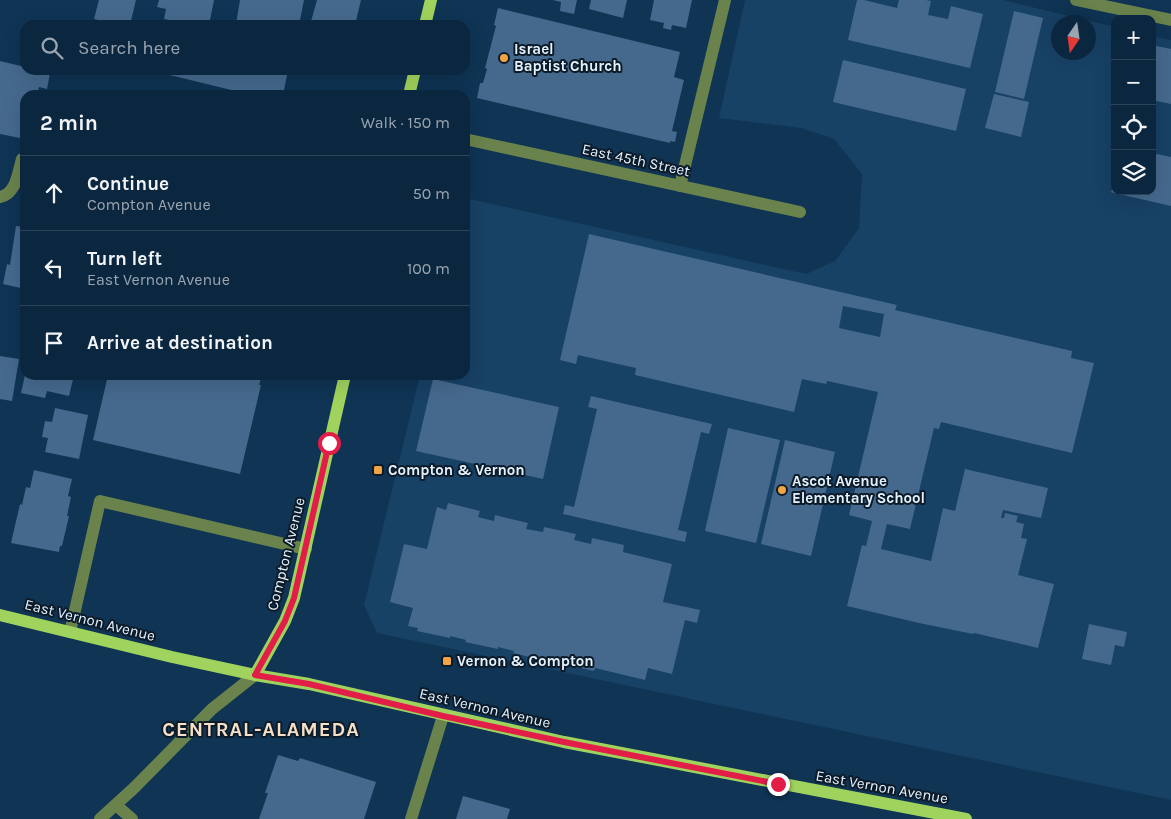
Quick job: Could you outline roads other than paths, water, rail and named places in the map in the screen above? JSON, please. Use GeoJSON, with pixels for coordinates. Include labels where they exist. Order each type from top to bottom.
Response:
{"type":"FeatureCollection","features":[{"type":"Feature","properties":{"kind":"main road"},"geometry":{"type":"LineString","coordinates":[[426,20],[431,0]]}},
{"type":"Feature","properties":{"kind":"main road"},"geometry":{"type":"LineString","coordinates":[[410,90],[414,75]]}},
{"type":"Feature","properties":{"kind":"main road","name":"Compton Avenue"},"geometry":{"type":"LineString","coordinates":[[255,675],[285,621],[294,598],[344,380]]}},
{"type":"Feature","properties":{"kind":"main road","name":"East Vernon Avenue"},"geometry":{"type":"LineString","coordinates":[[0,615],[172,657],[255,675],[309,684],[564,742],[930,816],[966,819]]}},
{"type":"Feature","properties":{"kind":"street"},"geometry":{"type":"LineString","coordinates":[[680,186],[725,0]]}},
{"type":"Feature","properties":{"kind":"street"},"geometry":{"type":"LineString","coordinates":[[1076,0],[1171,20]]}},
{"type":"Feature","properties":{"kind":"street","name":"East 45th Street"},"geometry":{"type":"LineString","coordinates":[[470,141],[800,212]]}},
{"type":"Feature","properties":{"kind":"street"},"geometry":{"type":"LineString","coordinates":[[0,197],[5,196],[14,187],[20,167]]}},
{"type":"Feature","properties":{"kind":"street"},"geometry":{"type":"LineString","coordinates":[[70,632],[100,501],[306,549]]}},
{"type":"Feature","properties":{"kind":"street","name":"Compton Avenue"},"geometry":{"type":"LineString","coordinates":[[100,819],[212,709],[255,675]]}},
{"type":"Feature","properties":{"kind":"street"},"geometry":{"type":"LineString","coordinates":[[411,819],[443,716]]}},
{"type":"Feature","properties":{"kind":"street"},"geometry":{"type":"LineString","coordinates":[[116,805],[132,819]]}},
{"type":"Feature","properties":{"kind":"place","name":"Israel Baptist Church"},"geometry":{"type":"Point","coordinates":[504,58]}},
{"type":"Feature","properties":{"kind":"place","name":"Compton & Vernon"},"geometry":{"type":"Point","coordinates":[378,470]}},
{"type":"Feature","properties":{"kind":"place","name":"Ascot Avenue Elementary School"},"geometry":{"type":"Point","coordinates":[782,490]}},
{"type":"Feature","properties":{"kind":"place","name":"Vernon & Compton"},"geometry":{"type":"Point","coordinates":[447,661]}},
{"type":"Feature","properties":{"kind":"district","name":"CENTRAL-ALAMEDA"},"geometry":{"type":"Point","coordinates":[261,729]}}]}
